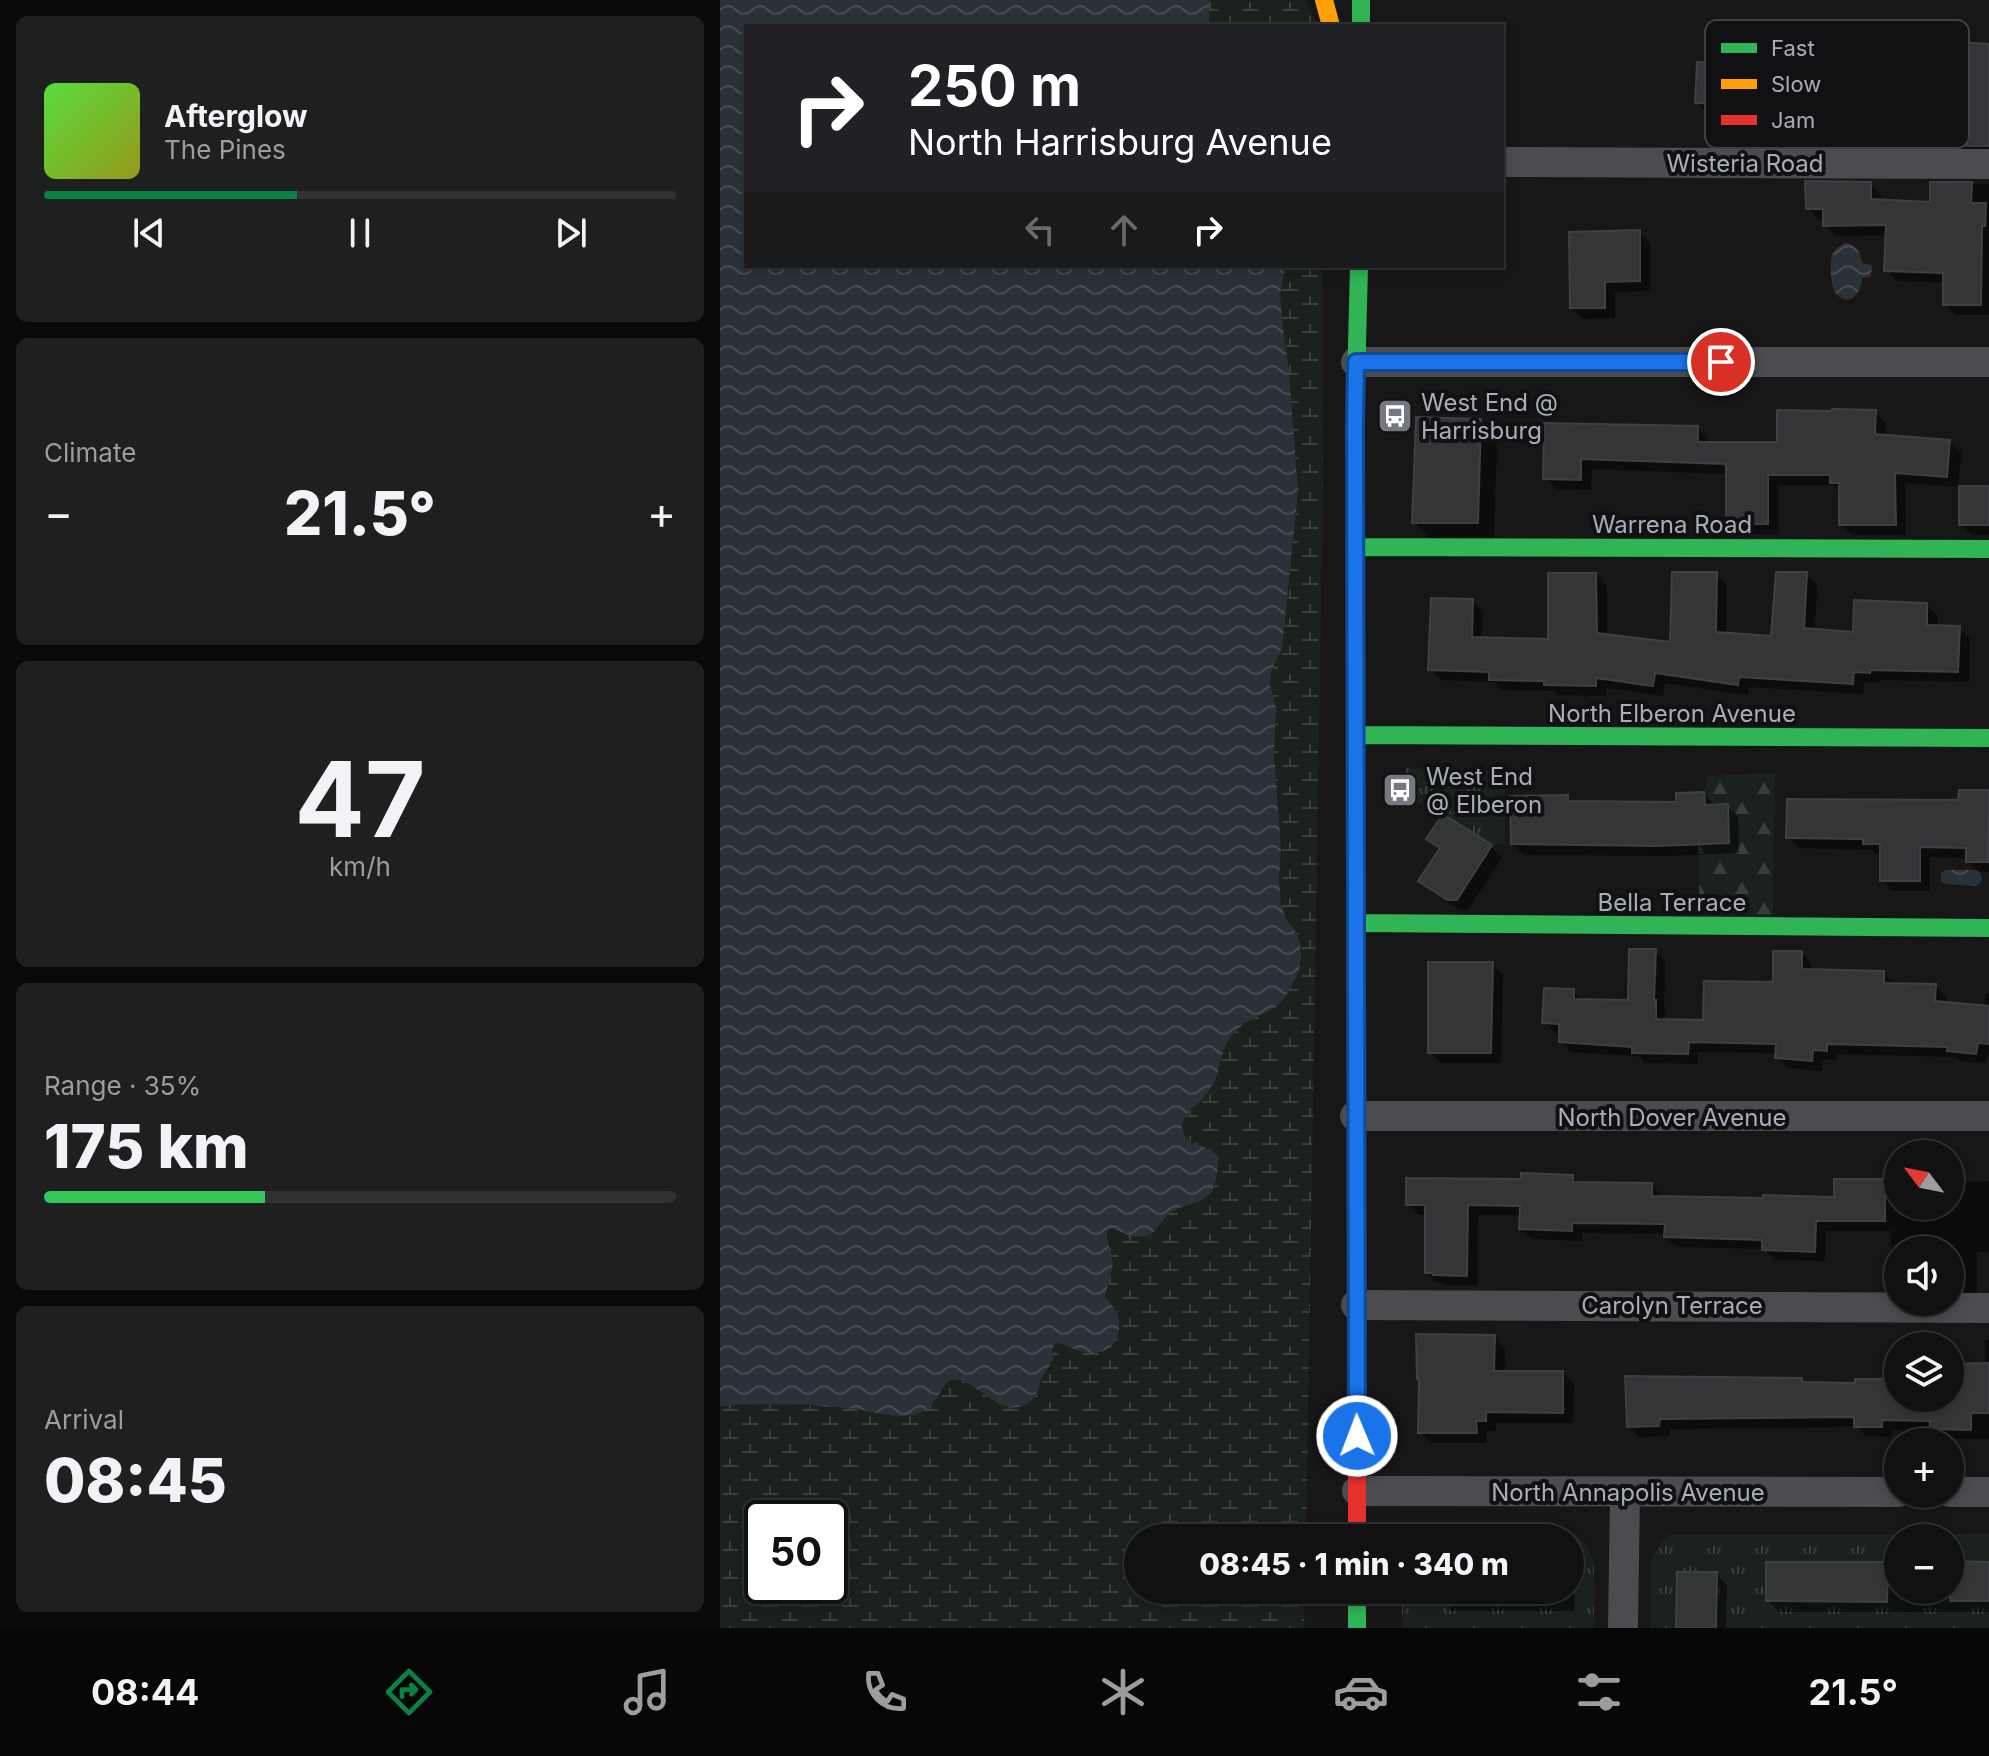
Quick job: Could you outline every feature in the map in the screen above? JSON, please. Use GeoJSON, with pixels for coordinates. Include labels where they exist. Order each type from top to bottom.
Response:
{"type":"FeatureCollection","features":[{"type":"Feature","properties":{"kind":"main road"},"geometry":{"type":"LineString","coordinates":[[1324,0],[1330,24]]}},
{"type":"Feature","properties":{"kind":"main road"},"geometry":{"type":"LineString","coordinates":[[1361,0],[1361,24]]}},
{"type":"Feature","properties":{"kind":"main road"},"geometry":{"type":"LineString","coordinates":[[1357,1524],[1355,547],[1359,268]]}},
{"type":"Feature","properties":{"kind":"main road","name":"Warrena Road"},"geometry":{"type":"LineString","coordinates":[[1355,547],[1989,549]]}},
{"type":"Feature","properties":{"kind":"main road","name":"North Elberon Avenue"},"geometry":{"type":"LineString","coordinates":[[1355,735],[1989,738]]}},
{"type":"Feature","properties":{"kind":"main road","name":"Bella Terrace"},"geometry":{"type":"LineString","coordinates":[[1355,923],[1989,928]]}},
{"type":"Feature","properties":{"kind":"main road"},"geometry":{"type":"LineString","coordinates":[[1357,1604],[1357,1628]]}},
{"type":"Feature","properties":{"kind":"street","name":"Wisteria Road"},"geometry":{"type":"LineString","coordinates":[[1504,162],[1989,164]]}},
{"type":"Feature","properties":{"kind":"street"},"geometry":{"type":"LineString","coordinates":[[1356,362],[1989,362]]}},
{"type":"Feature","properties":{"kind":"street","name":"North Dover Avenue"},"geometry":{"type":"LineString","coordinates":[[1355,1116],[1989,1116]]}},
{"type":"Feature","properties":{"kind":"street","name":"Carolyn Terrace"},"geometry":{"type":"LineString","coordinates":[[1356,1305],[1989,1308]]}},
{"type":"Feature","properties":{"kind":"street","name":"North Annapolis Avenue"},"geometry":{"type":"LineString","coordinates":[[1357,1491],[1884,1492]]}},
{"type":"Feature","properties":{"kind":"street"},"geometry":{"type":"LineString","coordinates":[[1964,1492],[1989,1492]]}},
{"type":"Feature","properties":{"kind":"street"},"geometry":{"type":"LineString","coordinates":[[1623,1628],[1625,1493]]}},
{"type":"Feature","properties":{"kind":"green space"},"geometry":{"type":"Polygon","coordinates":[[[1209,0],[1305,0],[1317,24],[1209,24],[1209,0]]]}},
{"type":"Feature","properties":{"kind":"green space"},"geometry":{"type":"Polygon","coordinates":[[[1285,268],[1322,268],[1323,483],[1306,1524],[1124,1524],[1124,1604],[1305,1604],[1304,1628],[720,1628],[720,1406],[767,1403],[911,1416],[934,1403],[945,1384],[956,1379],[993,1400],[1023,1388],[1049,1368],[1056,1343],[1075,1350],[1117,1312],[1105,1297],[1113,1265],[1107,1231],[1110,1229],[1138,1237],[1157,1230],[1171,1211],[1204,1200],[1215,1185],[1219,1157],[1186,1138],[1183,1121],[1215,1081],[1225,1046],[1232,1035],[1243,1024],[1276,1007],[1299,971],[1301,956],[1300,942],[1281,904],[1281,849],[1274,753],[1276,709],[1270,684],[1271,672],[1282,647],[1298,491],[1280,295],[1285,268]]]}},
{"type":"Feature","properties":{"kind":"green space"},"geometry":{"type":"Polygon","coordinates":[[[1406,768],[1505,771],[1505,843],[1492,845],[1443,814],[1406,799],[1406,768]]]}},
{"type":"Feature","properties":{"kind":"green space"},"geometry":{"type":"Polygon","coordinates":[[[1775,773],[1773,916],[1700,919],[1698,844],[1729,843],[1727,804],[1705,805],[1706,776],[1775,773]]]}},
{"type":"Feature","properties":{"kind":"green space"},"geometry":{"type":"Polygon","coordinates":[[[1884,1534],[1884,1604],[1964,1604],[1964,1534],[1989,1534],[1989,1628],[1651,1628],[1651,1561],[1668,1535],[1884,1534]]]}},
{"type":"Feature","properties":{"kind":"green space"},"geometry":{"type":"Polygon","coordinates":[[[1584,1543],[1594,1561],[1594,1628],[1402,1628],[1402,1604],[1584,1604],[1584,1543]]]}},
{"type":"Feature","properties":{"kind":"water"},"geometry":{"type":"Polygon","coordinates":[[[720,0],[1209,0],[1209,24],[744,24],[744,268],[1285,268],[1280,295],[1298,491],[1282,648],[1271,672],[1270,684],[1276,709],[1274,753],[1281,849],[1281,904],[1300,942],[1301,956],[1299,971],[1285,998],[1276,1007],[1243,1024],[1232,1035],[1225,1046],[1215,1081],[1183,1121],[1186,1138],[1219,1157],[1210,1194],[1170,1213],[1147,1236],[1107,1231],[1113,1265],[1105,1297],[1119,1320],[1117,1337],[1110,1347],[1093,1353],[1056,1343],[1052,1349],[1052,1360],[1035,1396],[1019,1407],[999,1403],[961,1380],[948,1382],[923,1412],[907,1416],[804,1405],[720,1406],[720,0]]]}},
{"type":"Feature","properties":{"kind":"water"},"geometry":{"type":"Polygon","coordinates":[[[1846,243],[1857,250],[1862,263],[1872,265],[1871,277],[1862,278],[1858,293],[1847,300],[1835,292],[1831,270],[1833,254],[1846,243]]]}},
{"type":"Feature","properties":{"kind":"water"},"geometry":{"type":"Polygon","coordinates":[[[1946,870],[1976,870],[1981,873],[1982,881],[1976,886],[1946,884],[1941,881],[1941,873],[1946,870]]]}},
{"type":"Feature","properties":{"kind":"building"},"geometry":{"type":"Polygon","coordinates":[[[1969,43],[1989,44],[1989,146],[1969,146],[1969,43]]]}},
{"type":"Feature","properties":{"kind":"building"},"geometry":{"type":"Polygon","coordinates":[[[1697,62],[1705,62],[1705,103],[1695,103],[1697,62]]]}},
{"type":"Feature","properties":{"kind":"building"},"geometry":{"type":"Polygon","coordinates":[[[1805,181],[1871,182],[1871,199],[1930,202],[1930,182],[1972,182],[1971,203],[1986,203],[1985,226],[1982,226],[1981,305],[1943,305],[1943,273],[1884,271],[1886,225],[1823,226],[1823,209],[1806,209],[1805,181]]]}},
{"type":"Feature","properties":{"kind":"building"},"geometry":{"type":"Polygon","coordinates":[[[1640,230],[1640,281],[1605,282],[1605,308],[1570,308],[1569,232],[1640,230]]]}},
{"type":"Feature","properties":{"kind":"building"},"geometry":{"type":"Polygon","coordinates":[[[1777,410],[1876,410],[1875,434],[1950,440],[1947,477],[1895,473],[1896,525],[1839,525],[1839,483],[1830,483],[1830,475],[1768,475],[1768,524],[1726,524],[1726,464],[1581,459],[1581,480],[1543,479],[1544,423],[1698,426],[1698,442],[1777,442],[1777,410]]]}},
{"type":"Feature","properties":{"kind":"building"},"geometry":{"type":"Polygon","coordinates":[[[1416,417],[1481,419],[1478,523],[1412,523],[1416,417]]]}},
{"type":"Feature","properties":{"kind":"building"},"geometry":{"type":"Polygon","coordinates":[[[1959,486],[1989,486],[1989,525],[1959,525],[1959,486]]]}},
{"type":"Feature","properties":{"kind":"building"},"geometry":{"type":"Polygon","coordinates":[[[1672,572],[1717,572],[1716,632],[1771,636],[1776,572],[1807,572],[1804,628],[1853,632],[1854,600],[1927,603],[1927,625],[1960,626],[1958,672],[1870,670],[1870,673],[1854,672],[1853,684],[1739,677],[1738,685],[1655,673],[1653,686],[1596,678],[1596,686],[1489,680],[1489,672],[1428,670],[1431,598],[1473,599],[1472,637],[1548,639],[1548,573],[1596,573],[1597,633],[1670,642],[1672,572]]]}},
{"type":"Feature","properties":{"kind":"building"},"geometry":{"type":"Polygon","coordinates":[[[1959,790],[1989,790],[1988,862],[1966,862],[1966,848],[1920,847],[1920,881],[1880,881],[1880,844],[1863,844],[1863,839],[1786,838],[1787,799],[1958,800],[1959,790]]]}},
{"type":"Feature","properties":{"kind":"building"},"geometry":{"type":"Polygon","coordinates":[[[1704,792],[1705,805],[1728,804],[1729,843],[1658,846],[1511,844],[1510,796],[1568,795],[1568,801],[1676,802],[1676,793],[1704,792]]]}},
{"type":"Feature","properties":{"kind":"building"},"geometry":{"type":"Polygon","coordinates":[[[1443,814],[1492,845],[1457,900],[1447,900],[1418,881],[1440,848],[1426,839],[1443,814]]]}},
{"type":"Feature","properties":{"kind":"building"},"geometry":{"type":"Polygon","coordinates":[[[1629,949],[1656,949],[1656,1019],[1703,1020],[1704,981],[1773,982],[1773,951],[1802,951],[1802,969],[1884,971],[1884,983],[1936,984],[1935,1001],[1989,1006],[1989,1044],[1978,1043],[1976,1054],[1947,1051],[1947,1047],[1827,1044],[1827,1051],[1813,1050],[1812,1061],[1775,1058],[1776,1044],[1689,1042],[1688,1054],[1632,1053],[1632,1047],[1559,1042],[1559,1024],[1542,1023],[1544,988],[1574,989],[1574,999],[1628,1000],[1629,949]]]}},
{"type":"Feature","properties":{"kind":"building"},"geometry":{"type":"Polygon","coordinates":[[[1428,962],[1493,962],[1491,1053],[1428,1053],[1428,962]]]}},
{"type":"Feature","properties":{"kind":"building"},"geometry":{"type":"Polygon","coordinates":[[[1521,1173],[1573,1175],[1573,1182],[1652,1183],[1652,1196],[1763,1198],[1763,1195],[1834,1197],[1834,1179],[1884,1179],[1885,1221],[1816,1221],[1815,1252],[1762,1250],[1762,1240],[1664,1237],[1665,1224],[1572,1223],[1572,1231],[1519,1229],[1520,1206],[1468,1205],[1467,1276],[1425,1273],[1425,1205],[1406,1205],[1406,1178],[1521,1179],[1521,1173]]]}},
{"type":"Feature","properties":{"kind":"building"},"geometry":{"type":"Polygon","coordinates":[[[1416,1334],[1495,1335],[1494,1371],[1563,1371],[1563,1413],[1486,1412],[1486,1421],[1476,1421],[1477,1433],[1418,1433],[1416,1334]]]}},
{"type":"Feature","properties":{"kind":"building"},"geometry":{"type":"Polygon","coordinates":[[[1989,1363],[1989,1413],[1971,1413],[1971,1430],[1930,1428],[1930,1421],[1882,1420],[1882,1427],[1854,1427],[1854,1417],[1660,1419],[1659,1426],[1627,1427],[1625,1376],[1802,1378],[1802,1382],[1855,1383],[1855,1379],[1884,1379],[1884,1412],[1964,1412],[1964,1364],[1989,1363]]]}},
{"type":"Feature","properties":{"kind":"building"},"geometry":{"type":"Polygon","coordinates":[[[1964,1561],[1989,1562],[1989,1601],[1964,1601],[1964,1561]]]}},
{"type":"Feature","properties":{"kind":"building"},"geometry":{"type":"Polygon","coordinates":[[[1766,1562],[1884,1562],[1884,1602],[1766,1601],[1766,1562]]]}},
{"type":"Feature","properties":{"kind":"building"},"geometry":{"type":"Polygon","coordinates":[[[1677,1572],[1717,1572],[1716,1628],[1676,1628],[1677,1572]]]}},
{"type":"Feature","properties":{"kind":"traffic: fast"},"geometry":{"type":"LineString","coordinates":[[1361,0],[1361,24]]}},
{"type":"Feature","properties":{"kind":"traffic: fast"},"geometry":{"type":"LineString","coordinates":[[1357,1275],[1355,424],[1359,268]]}},
{"type":"Feature","properties":{"kind":"traffic: fast"},"geometry":{"type":"LineString","coordinates":[[1355,547],[1989,549]]}},
{"type":"Feature","properties":{"kind":"traffic: fast"},"geometry":{"type":"LineString","coordinates":[[1355,735],[1989,738]]}},
{"type":"Feature","properties":{"kind":"traffic: fast"},"geometry":{"type":"LineString","coordinates":[[1355,923],[1989,928]]}},
{"type":"Feature","properties":{"kind":"traffic: fast"},"geometry":{"type":"LineString","coordinates":[[1357,1604],[1357,1628]]}},
{"type":"Feature","properties":{"kind":"traffic: slow"},"geometry":{"type":"LineString","coordinates":[[1324,0],[1330,24]]}},
{"type":"Feature","properties":{"kind":"traffic: jam"},"geometry":{"type":"LineString","coordinates":[[1357,1275],[1357,1524]]}},
{"type":"Feature","properties":{"kind":"place","name":"West End @ Harrisburg"},"geometry":{"type":"Point","coordinates":[1395,416]}},
{"type":"Feature","properties":{"kind":"place","name":"West End @ Elberon"},"geometry":{"type":"Point","coordinates":[1400,790]}},
{"type":"Feature","properties":{"kind":"route"},"geometry":{"type":"LineString","coordinates":[[1357,1436],[1356,362],[1721,362]]}}]}
